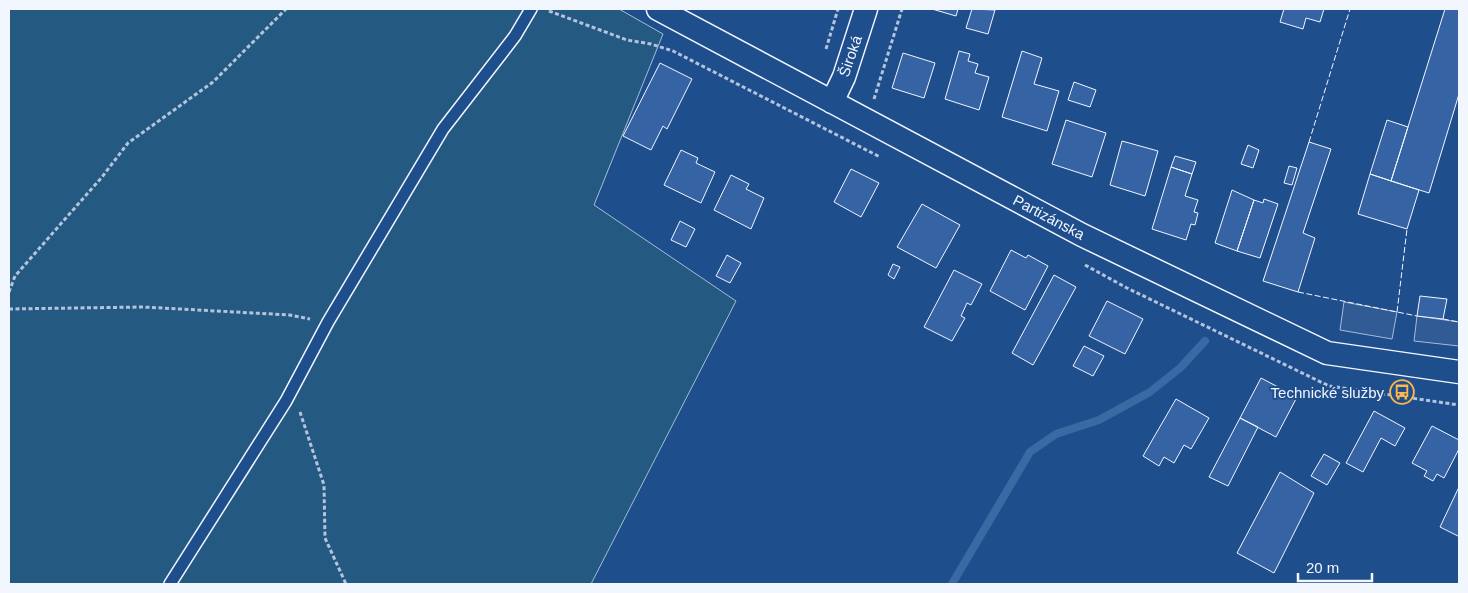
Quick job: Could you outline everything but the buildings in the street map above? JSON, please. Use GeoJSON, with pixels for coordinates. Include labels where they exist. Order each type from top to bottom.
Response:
{"type":"FeatureCollection","features":[{"type":"Feature","properties":{"kind":"street","name":"Partizánska"},"geometry":{"type":"LineString","coordinates":[[658,9],[1082,235],[1327,353],[1459,372]]}},
{"type":"Feature","properties":{"kind":"street","name":"Široká"},"geometry":{"type":"LineString","coordinates":[[832,102],[844,77],[866,9]]}},
{"type":"Feature","properties":{"kind":"lane"},"geometry":{"type":"LineString","coordinates":[[170,584],[286,401],[328,322],[443,129],[515,36],[531,9]]}},
{"type":"Feature","properties":{"kind":"path"},"geometry":{"type":"LineString","coordinates":[[9,292],[15,276],[102,177],[128,144],[213,82],[286,9]]}},
{"type":"Feature","properties":{"kind":"path"},"geometry":{"type":"LineString","coordinates":[[868,121],[902,9]]}},
{"type":"Feature","properties":{"kind":"path"},"geometry":{"type":"LineString","coordinates":[[875,98],[884,102]]}},
{"type":"Feature","properties":{"kind":"path"},"geometry":{"type":"LineString","coordinates":[[9,309],[143,307],[290,315],[328,322]]}},
{"type":"Feature","properties":{"kind":"path"},"geometry":{"type":"LineString","coordinates":[[286,401],[300,412],[324,485],[324,538],[346,584]]}},
{"type":"Feature","properties":{"kind":"shaded area"},"geometry":{"type":"Polygon","coordinates":[[[9,9],[619,9],[663,34],[594,205],[736,301],[591,584],[9,584],[9,9]]]}},
{"type":"Feature","properties":{"kind":"shaded area"},"geometry":{"type":"Polygon","coordinates":[[[1344,302],[1397,312],[1392,339],[1340,330],[1344,302]]]}},
{"type":"Feature","properties":{"kind":"shaded area"},"geometry":{"type":"Polygon","coordinates":[[[1417,316],[1459,322],[1459,346],[1414,341],[1417,316]]]}},
{"type":"Feature","properties":{"kind":"waterway"},"geometry":{"type":"LineString","coordinates":[[952,584],[1030,452],[1056,434],[1099,420],[1150,392],[1180,368],[1205,341]]}},
{"type":"Feature","properties":{"kind":"fence"},"geometry":{"type":"LineString","coordinates":[[1309,142],[1350,9]]}},
{"type":"Feature","properties":{"kind":"fence"},"geometry":{"type":"LineString","coordinates":[[1397,312],[1407,229]]}},
{"type":"Feature","properties":{"kind":"fence"},"geometry":{"type":"LineString","coordinates":[[1298,292],[1417,316]]}},
{"type":"Feature","properties":{"kind":"fence"},"geometry":{"type":"LineString","coordinates":[[1443,319],[1459,322]]}},
{"type":"Feature","properties":{"kind":"place","name":"Technické služby"},"geometry":{"type":"Point","coordinates":[1402,392]}}]}
